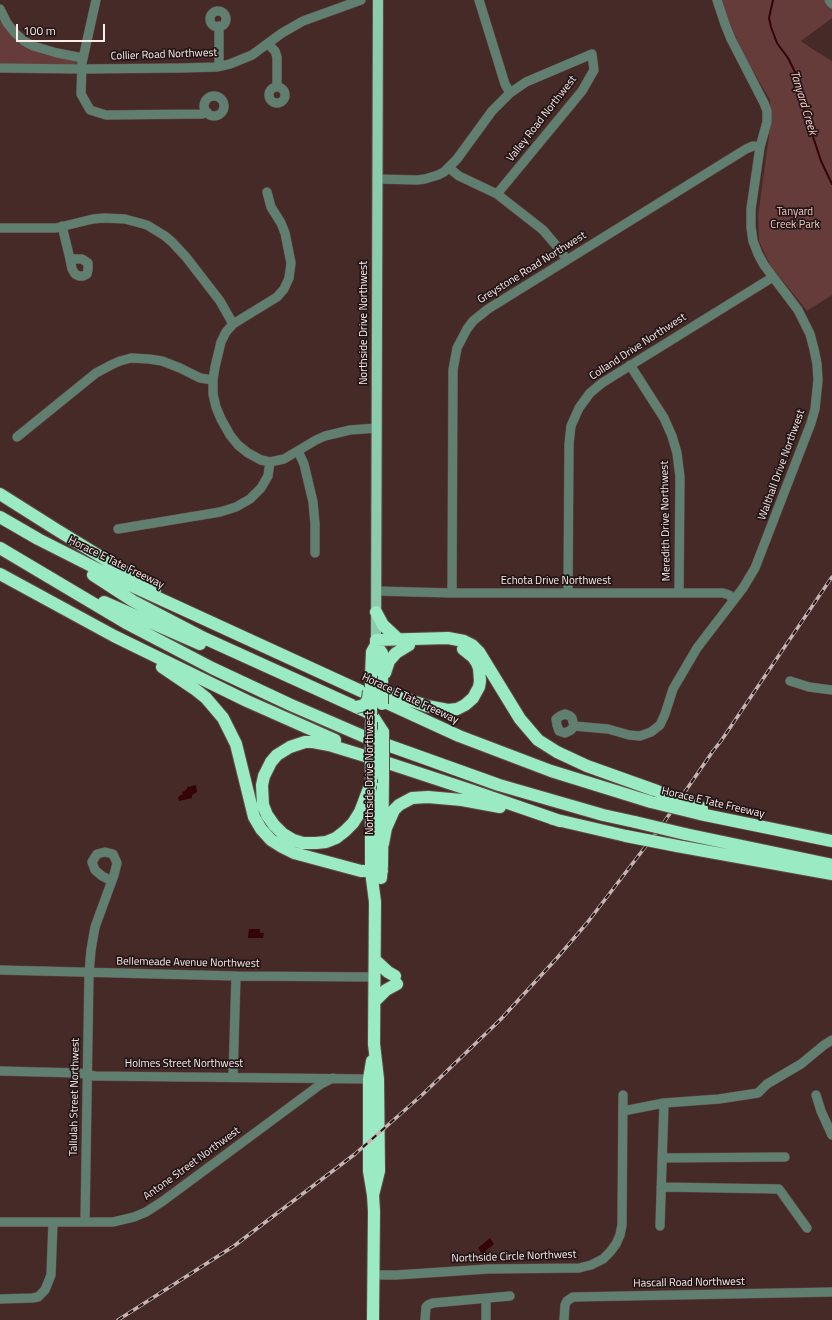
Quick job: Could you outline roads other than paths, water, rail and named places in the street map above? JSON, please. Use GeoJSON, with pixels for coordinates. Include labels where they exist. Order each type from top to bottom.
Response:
{"type":"FeatureCollection","features":[{"type":"Feature","properties":{"kind":"highway"},"geometry":{"type":"LineString","coordinates":[[0,494],[207,621]]}},
{"type":"Feature","properties":{"kind":"highway","name":"Horace E Tate Freeway"},"geometry":{"type":"LineString","coordinates":[[0,517],[38,539],[119,580],[459,736],[551,771],[654,796],[736,822],[832,841]]}},
{"type":"Feature","properties":{"kind":"highway"},"geometry":{"type":"LineString","coordinates":[[38,539],[133,600],[199,639],[369,718]]}},
{"type":"Feature","properties":{"kind":"highway"},"geometry":{"type":"LineString","coordinates":[[0,548],[128,624],[212,668],[358,734],[500,785],[603,814],[685,834],[832,865]]}},
{"type":"Feature","properties":{"kind":"highway"},"geometry":{"type":"LineString","coordinates":[[0,565],[91,623]]}},
{"type":"Feature","properties":{"kind":"highway"},"geometry":{"type":"LineString","coordinates":[[41,572],[137,617],[199,639],[356,707],[383,732]]}},
{"type":"Feature","properties":{"kind":"highway"},"geometry":{"type":"LineString","coordinates":[[0,574],[114,636],[247,701],[388,763]]}},
{"type":"Feature","properties":{"kind":"highway"},"geometry":{"type":"LineString","coordinates":[[376,612],[382,625],[398,639]]}},
{"type":"Feature","properties":{"kind":"highway"},"geometry":{"type":"LineString","coordinates":[[114,636],[196,690],[216,709],[228,726],[236,744],[254,817],[271,840],[294,853],[361,871],[377,871]]}},
{"type":"Feature","properties":{"kind":"highway"},"geometry":{"type":"LineString","coordinates":[[376,642],[398,639],[448,638],[464,641],[472,645],[483,658],[520,719],[538,740],[557,752],[654,796]]}},
{"type":"Feature","properties":{"kind":"highway"},"geometry":{"type":"LineString","coordinates":[[259,645],[376,689],[427,706],[448,710],[457,709],[465,706],[473,698],[479,687],[480,675],[476,663],[468,652],[462,649],[447,645],[409,645],[376,642]]}},
{"type":"Feature","properties":{"kind":"highway","name":"Northside Drive Northwest"},"geometry":{"type":"LineString","coordinates":[[376,642],[372,652],[378,675],[382,704],[383,732],[383,844],[377,871]]}},
{"type":"Feature","properties":{"kind":"highway"},"geometry":{"type":"LineString","coordinates":[[356,707],[361,706],[366,702],[369,692],[378,675],[389,661],[396,653],[409,645]]}},
{"type":"Feature","properties":{"kind":"highway","name":"Northside Drive Northwest"},"geometry":{"type":"LineString","coordinates":[[373,1320],[373,1195],[369,1170],[369,1079],[374,1044],[375,902],[377,871],[371,783],[369,718],[378,675]]}},
{"type":"Feature","properties":{"kind":"highway"},"geometry":{"type":"LineString","coordinates":[[369,718],[382,704]]}},
{"type":"Feature","properties":{"kind":"highway"},"geometry":{"type":"LineString","coordinates":[[371,783],[360,812],[353,823],[336,838],[326,842],[316,844],[303,843],[288,837],[274,825],[263,806],[262,785],[267,768],[283,751],[305,742],[321,743],[388,763],[560,821]]}},
{"type":"Feature","properties":{"kind":"highway"},"geometry":{"type":"LineString","coordinates":[[383,844],[386,828],[394,810],[406,801],[419,797],[462,800],[479,803],[626,836],[832,874]]}},
{"type":"Feature","properties":{"kind":"highway"},"geometry":{"type":"LineString","coordinates":[[375,960],[396,980],[375,1001]]}},
{"type":"Feature","properties":{"kind":"highway","name":"Northside Drive Northwest"},"geometry":{"type":"LineString","coordinates":[[373,1195],[379,1171],[378,1079],[374,1044]]}},
{"type":"Feature","properties":{"kind":"main road","name":"Northside Drive Northwest"},"geometry":{"type":"LineString","coordinates":[[376,642],[378,0]]}},
{"type":"Feature","properties":{"kind":"street"},"geometry":{"type":"LineString","coordinates":[[96,0],[83,58],[82,69],[82,94],[90,110],[106,115],[202,114],[207,112]]}},
{"type":"Feature","properties":{"kind":"street","name":"Collier Road Northwest"},"geometry":{"type":"LineString","coordinates":[[0,68],[82,69],[219,66],[241,61],[252,56],[282,33],[303,21],[361,0]]}},
{"type":"Feature","properties":{"kind":"street"},"geometry":{"type":"LineString","coordinates":[[377,179],[425,180],[438,175],[449,168],[492,111],[510,93],[505,84],[479,0]]}},
{"type":"Feature","properties":{"kind":"street","name":"Walthall Drive Northwest"},"geometry":{"type":"LineString","coordinates":[[574,726],[608,729],[634,736],[645,735],[655,730],[663,720],[673,689],[697,648],[749,579],[760,557],[811,424],[817,395],[817,364],[810,334],[798,310],[764,265],[753,241],[750,227],[751,209],[760,146],[767,122],[767,111],[731,39],[717,0]]}},
{"type":"Feature","properties":{"kind":"street"},"geometry":{"type":"LineString","coordinates":[[829,0],[832,4]]}},
{"type":"Feature","properties":{"kind":"street"},"geometry":{"type":"LineString","coordinates":[[0,10],[7,23],[15,33],[32,46],[83,58]]}},
{"type":"Feature","properties":{"kind":"street"},"geometry":{"type":"LineString","coordinates":[[219,26],[219,66]]}},
{"type":"Feature","properties":{"kind":"street"},"geometry":{"type":"LineString","coordinates":[[268,44],[275,51],[277,57],[277,87]]}},
{"type":"Feature","properties":{"kind":"street","name":"Valley Road Northwest"},"geometry":{"type":"LineString","coordinates":[[497,194],[582,90],[594,70],[592,54],[526,82],[510,93]]}},
{"type":"Feature","properties":{"kind":"street","name":"Greystone Road Northwest"},"geometry":{"type":"LineString","coordinates":[[452,593],[453,370],[457,348],[467,329],[480,314],[746,149],[753,146],[760,146]]}},
{"type":"Feature","properties":{"kind":"street"},"geometry":{"type":"LineString","coordinates":[[449,168],[459,176],[497,194],[543,230],[567,260]]}},
{"type":"Feature","properties":{"kind":"street"},"geometry":{"type":"LineString","coordinates":[[267,192],[271,207],[281,223],[285,233],[291,263],[290,278],[284,289],[277,297],[234,324],[226,332],[221,342],[213,380],[213,394],[221,419],[230,435],[238,445],[248,453],[261,460],[270,462],[284,460],[316,440],[334,433],[377,428]]}},
{"type":"Feature","properties":{"kind":"street"},"geometry":{"type":"LineString","coordinates":[[0,228],[45,228],[93,219],[114,218],[136,221],[156,230],[172,242],[186,257],[220,301],[234,324]]}},
{"type":"Feature","properties":{"kind":"street"},"geometry":{"type":"LineString","coordinates":[[62,226],[70,259]]}},
{"type":"Feature","properties":{"kind":"street","name":"Colland Drive Northwest"},"geometry":{"type":"LineString","coordinates":[[568,593],[569,444],[571,426],[579,408],[590,393],[602,383],[773,277]]}},
{"type":"Feature","properties":{"kind":"street"},"geometry":{"type":"LineString","coordinates":[[17,437],[96,373],[120,361],[131,358],[162,361],[200,378],[213,380]]}},
{"type":"Feature","properties":{"kind":"street","name":"Meredith Drive Northwest"},"geometry":{"type":"LineString","coordinates":[[630,365],[664,418],[672,436],[677,453],[680,477],[679,593]]}},
{"type":"Feature","properties":{"kind":"street"},"geometry":{"type":"LineString","coordinates":[[298,451],[304,464],[313,502],[315,553]]}},
{"type":"Feature","properties":{"kind":"street"},"geometry":{"type":"LineString","coordinates":[[118,529],[220,512],[236,507],[250,499],[261,488],[268,476],[270,462]]}},
{"type":"Feature","properties":{"kind":"street","name":"Echota Drive Northwest"},"geometry":{"type":"LineString","coordinates":[[376,591],[452,593],[723,593],[734,599]]}},
{"type":"Feature","properties":{"kind":"street"},"geometry":{"type":"LineString","coordinates":[[790,681],[810,687],[832,690]]}},
{"type":"Feature","properties":{"kind":"street","name":"Tallulah Street Northwest"},"geometry":{"type":"LineString","coordinates":[[85,1222],[89,973],[95,927],[112,881]]}},
{"type":"Feature","properties":{"kind":"street","name":"Bellemeade Avenue Northwest"},"geometry":{"type":"LineString","coordinates":[[0,970],[236,976],[375,977]]}},
{"type":"Feature","properties":{"kind":"street"},"geometry":{"type":"LineString","coordinates":[[233,1077],[236,976]]}},
{"type":"Feature","properties":{"kind":"street"},"geometry":{"type":"LineString","coordinates":[[623,1111],[664,1103],[720,1099],[758,1093],[767,1084],[801,1064],[832,1040]]}},
{"type":"Feature","properties":{"kind":"street","name":"Holmes Street Northwest"},"geometry":{"type":"LineString","coordinates":[[0,1071],[79,1073],[95,1076],[369,1079]]}},
{"type":"Feature","properties":{"kind":"street","name":"Antone Street Northwest"},"geometry":{"type":"LineString","coordinates":[[0,1222],[112,1222],[134,1217],[146,1212],[321,1084],[333,1078]]}},
{"type":"Feature","properties":{"kind":"street","name":"Northside Circle Northwest"},"geometry":{"type":"LineString","coordinates":[[373,1275],[488,1269],[579,1268],[591,1265],[603,1259],[616,1244],[622,1226],[623,1095]]}},
{"type":"Feature","properties":{"kind":"street"},"geometry":{"type":"LineString","coordinates":[[816,1095],[821,1112],[832,1135]]}},
{"type":"Feature","properties":{"kind":"street"},"geometry":{"type":"LineString","coordinates":[[660,1226],[664,1103]]}},
{"type":"Feature","properties":{"kind":"street"},"geometry":{"type":"LineString","coordinates":[[662,1158],[785,1157]]}},
{"type":"Feature","properties":{"kind":"street"},"geometry":{"type":"LineString","coordinates":[[661,1187],[779,1189],[807,1228]]}},
{"type":"Feature","properties":{"kind":"street"},"geometry":{"type":"LineString","coordinates":[[0,1299],[38,1297],[45,1290],[51,1275],[53,1222]]}},
{"type":"Feature","properties":{"kind":"street","name":"Hascall Road Northwest"},"geometry":{"type":"LineString","coordinates":[[564,1320],[565,1305],[567,1301],[573,1297],[832,1292]]}},
{"type":"Feature","properties":{"kind":"street"},"geometry":{"type":"LineString","coordinates":[[425,1320],[426,1308],[430,1304],[510,1296]]}},
{"type":"Feature","properties":{"kind":"street"},"geometry":{"type":"LineString","coordinates":[[486,1299],[486,1320]]}},
{"type":"Feature","properties":{"kind":"waterway","name":"Tanyard Creek"},"geometry":{"type":"LineString","coordinates":[[773,0],[769,18],[771,27],[777,43],[788,58],[796,74],[801,100],[821,161],[832,184]]}},
{"type":"Feature","properties":{"kind":"railway"},"geometry":{"type":"LineString","coordinates":[[118,1320],[234,1246],[355,1154],[422,1095],[501,1019],[587,923],[662,825],[832,577]]}},
{"type":"Feature","properties":{"kind":"park label","name":"Tanyard Creek Park"},"geometry":{"type":"Point","coordinates":[795,218]}}]}
